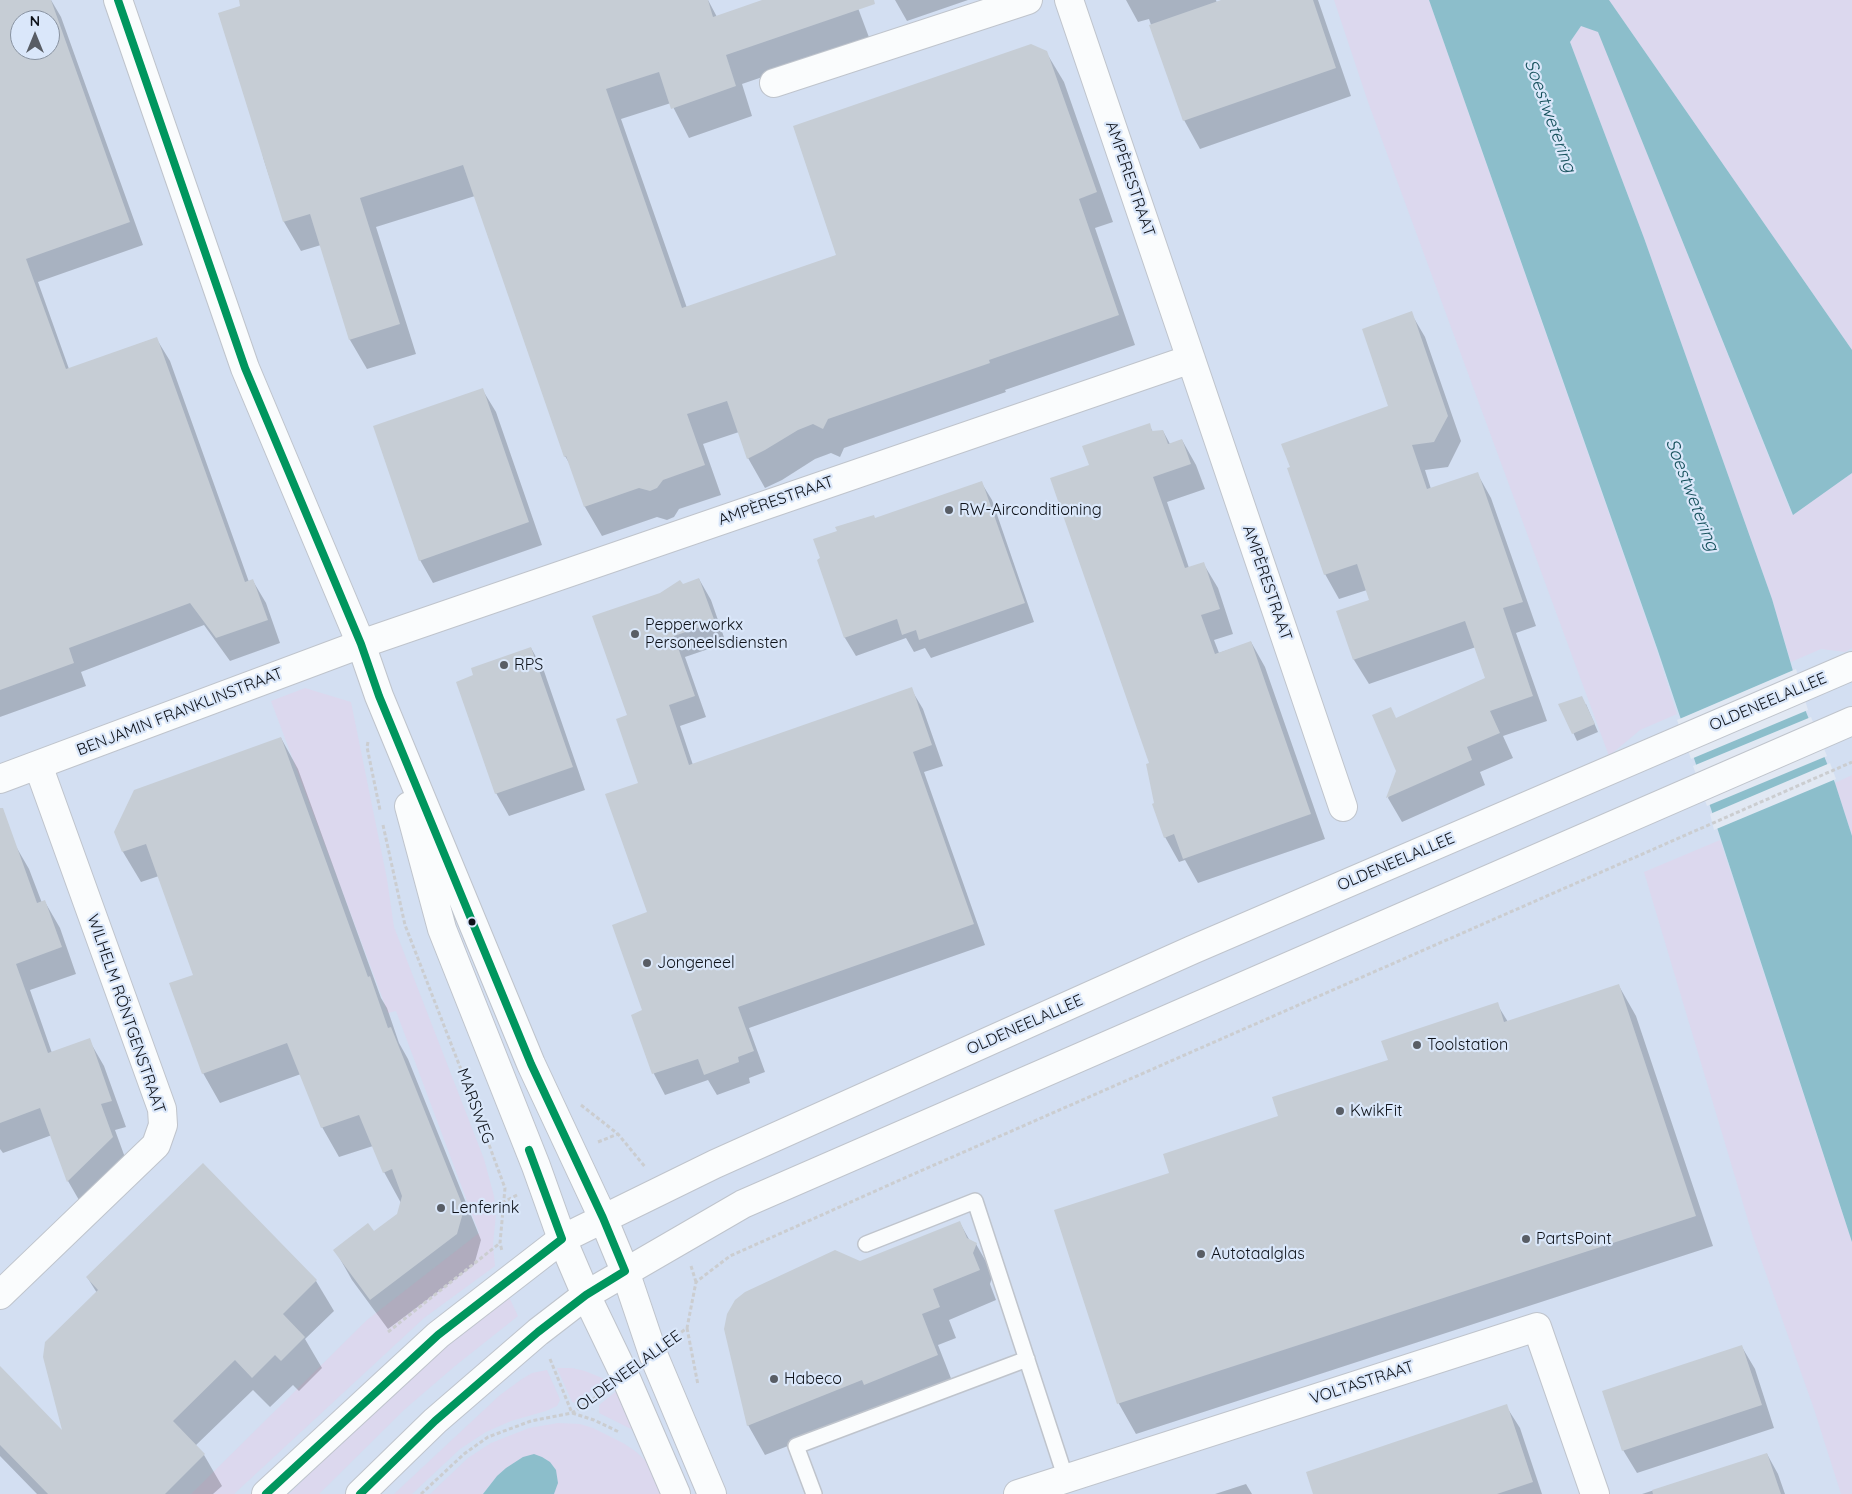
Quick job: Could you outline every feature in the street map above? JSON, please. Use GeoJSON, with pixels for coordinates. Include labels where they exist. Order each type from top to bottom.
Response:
{"type":"FeatureCollection","features":[{"type":"Feature","properties":{"kind":"street","name":"MARSWEG"},"geometry":{"type":"LineString","coordinates":[[118,0],[245,368],[531,1064],[603,1218],[625,1271],[653,1354],[712,1494]]}},
{"type":"Feature","properties":{"kind":"street"},"geometry":{"type":"LineString","coordinates":[[774,83],[1028,0]]}},
{"type":"Feature","properties":{"kind":"street","name":"AMPÈRESTRAAT"},"geometry":{"type":"LineString","coordinates":[[1069,0],[1343,807]]}},
{"type":"Feature","properties":{"kind":"street","name":"AMPÈRESTRAAT"},"geometry":{"type":"LineString","coordinates":[[360,644],[1191,359]]}},
{"type":"Feature","properties":{"kind":"street","name":"BENJAMIN FRANKLINSTRAAT"},"geometry":{"type":"LineString","coordinates":[[0,779],[360,644]]}},
{"type":"Feature","properties":{"kind":"street","name":"OLDENEELALLEE"},"geometry":{"type":"LineString","coordinates":[[266,1494],[438,1335],[562,1239],[715,1164],[1192,950],[1843,670]]}},
{"type":"Feature","properties":{"kind":"street","name":"MARSWEG"},"geometry":{"type":"LineString","coordinates":[[379,696],[442,929],[536,1166],[562,1239],[586,1296],[626,1376],[676,1494]]}},
{"type":"Feature","properties":{"kind":"street"},"geometry":{"type":"LineString","coordinates":[[360,1494],[435,1421],[538,1332],[586,1296],[625,1271],[743,1204],[1851,722]]}},
{"type":"Feature","properties":{"kind":"street","name":"WILHELM RÖNTGENSTRAAT"},"geometry":{"type":"LineString","coordinates":[[0,1295],[156,1145],[163,1125],[162,1109],[38,766]]}},
{"type":"Feature","properties":{"kind":"street","name":"VOLTASTRAAT"},"geometry":{"type":"LineString","coordinates":[[1018,1494],[1538,1327],[1594,1494]]}},
{"type":"Feature","properties":{"kind":"lane"},"geometry":{"type":"LineString","coordinates":[[866,1244],[975,1201],[1066,1479]]}},
{"type":"Feature","properties":{"kind":"lane"},"geometry":{"type":"LineString","coordinates":[[814,1494],[796,1446],[1026,1358]]}},
{"type":"Feature","properties":{"kind":"path"},"geometry":{"type":"LineString","coordinates":[[369,739],[367,748],[381,813]]}},
{"type":"Feature","properties":{"kind":"path"},"geometry":{"type":"LineString","coordinates":[[677,1241],[689,1261],[696,1282],[730,1256],[1674,838],[1852,762]]}},
{"type":"Feature","properties":{"kind":"path","name":"MARSWEG"},"geometry":{"type":"LineString","coordinates":[[383,822],[405,925],[468,1085],[505,1188],[500,1243],[510,1279]]}},
{"type":"Feature","properties":{"kind":"path"},"geometry":{"type":"LineString","coordinates":[[576,1101],[618,1134],[644,1165],[660,1190]]}},
{"type":"Feature","properties":{"kind":"path"},"geometry":{"type":"LineString","coordinates":[[388,1332],[500,1243]]}},
{"type":"Feature","properties":{"kind":"path","name":"OLDENEELALLEE"},"geometry":{"type":"LineString","coordinates":[[653,1354],[686,1328],[696,1282]]}},
{"type":"Feature","properties":{"kind":"path"},"geometry":{"type":"LineString","coordinates":[[538,1332],[572,1413],[594,1420],[622,1434]]}},
{"type":"Feature","properties":{"kind":"path","name":"OLDENEELALLEE"},"geometry":{"type":"LineString","coordinates":[[421,1494],[464,1454],[488,1437],[531,1421],[572,1413],[626,1376]]}},
{"type":"Feature","properties":{"kind":"shaded area"},"geometry":{"type":"Polygon","coordinates":[[[0,0],[1852,0],[1852,1494],[0,1494],[0,0]]]}},
{"type":"Feature","properties":{"kind":"shaded area"},"geometry":{"type":"Polygon","coordinates":[[[1334,0],[1429,0],[1656,648],[1677,714],[1640,730],[1609,756],[1368,102],[1334,0]]]}},
{"type":"Feature","properties":{"kind":"shaded area"},"geometry":{"type":"Polygon","coordinates":[[[1609,0],[1852,0],[1852,350],[1609,0]]]}},
{"type":"Feature","properties":{"kind":"shaded area"},"geometry":{"type":"Polygon","coordinates":[[[1581,26],[1598,31],[1792,515],[1852,473],[1852,648],[1845,652],[1821,649],[1791,662],[1772,599],[1644,238],[1570,42],[1581,26]]]}},
{"type":"Feature","properties":{"kind":"shaded area"},"geometry":{"type":"Polygon","coordinates":[[[305,688],[351,702],[387,879],[394,927],[484,1159],[494,1196],[496,1214],[493,1245],[495,1266],[424,1318],[234,1494],[191,1494],[367,1320],[479,1233],[396,1011],[388,1013],[271,701],[305,688]]]}},
{"type":"Feature","properties":{"kind":"shaded area"},"geometry":{"type":"Polygon","coordinates":[[[1852,775],[1852,836],[1835,783],[1852,775]]]}},
{"type":"Feature","properties":{"kind":"shaded area"},"geometry":{"type":"Polygon","coordinates":[[[1720,840],[1852,1242],[1852,1494],[1841,1494],[1814,1409],[1753,1237],[1644,872],[1720,840]]]}},
{"type":"Feature","properties":{"kind":"shaded area"},"geometry":{"type":"Polygon","coordinates":[[[509,1297],[518,1316],[405,1409],[319,1494],[289,1494],[391,1394],[442,1350],[509,1297]]]}},
{"type":"Feature","properties":{"kind":"shaded area"},"geometry":{"type":"Polygon","coordinates":[[[557,1368],[572,1368],[585,1371],[607,1380],[575,1403],[572,1402],[557,1368]]]}},
{"type":"Feature","properties":{"kind":"shaded area"},"geometry":{"type":"Polygon","coordinates":[[[547,1370],[560,1400],[557,1406],[511,1421],[486,1432],[460,1449],[412,1494],[394,1494],[500,1395],[532,1373],[547,1370]]]}},
{"type":"Feature","properties":{"kind":"shaded area"},"geometry":{"type":"Polygon","coordinates":[[[618,1390],[639,1433],[599,1413],[599,1405],[618,1390]]]}},
{"type":"Feature","properties":{"kind":"shaded area"},"geometry":{"type":"Polygon","coordinates":[[[558,1423],[580,1424],[593,1428],[635,1451],[654,1472],[663,1494],[554,1494],[556,1470],[550,1462],[542,1457],[523,1457],[497,1476],[483,1494],[430,1494],[468,1458],[491,1443],[529,1428],[558,1423]]]}},
{"type":"Feature","properties":{"kind":"water","name":"Soestwetering"},"geometry":{"type":"Polygon","coordinates":[[[1429,0],[1609,0],[1852,350],[1852,473],[1793,515],[1598,32],[1581,26],[1570,42],[1644,238],[1772,599],[1802,702],[1835,783],[1852,836],[1852,1242],[1657,648],[1429,0]]]}},
{"type":"Feature","properties":{"kind":"water"},"geometry":{"type":"Polygon","coordinates":[[[534,1454],[550,1462],[556,1470],[558,1483],[554,1494],[483,1494],[506,1468],[523,1457],[534,1454]]]}},
{"type":"Feature","properties":{"kind":"pier"},"geometry":{"type":"Polygon","coordinates":[[[1796,669],[1808,710],[1691,759],[1677,720],[1796,669]]]}},
{"type":"Feature","properties":{"kind":"pier"},"geometry":{"type":"Polygon","coordinates":[[[1811,717],[1827,756],[1707,806],[1693,766],[1811,717]]]}},
{"type":"Feature","properties":{"kind":"pier"},"geometry":{"type":"Polygon","coordinates":[[[1830,763],[1836,779],[1714,830],[1710,814],[1830,763]]]}},
{"type":"Feature","properties":{"kind":"building"},"geometry":{"type":"Polygon","coordinates":[[[0,0],[51,0],[55,10],[10,10],[10,60],[60,60],[60,25],[130,222],[26,259],[66,369],[157,337],[245,582],[253,579],[268,620],[216,638],[190,603],[69,648],[74,663],[0,690],[0,0]]]}},
{"type":"Feature","properties":{"kind":"building"},"geometry":{"type":"Polygon","coordinates":[[[239,0],[708,0],[713,17],[762,0],[874,0],[875,4],[726,55],[736,86],[671,109],[659,72],[606,89],[682,308],[836,255],[793,126],[1031,44],[1047,51],[1097,192],[1079,199],[1119,315],[989,360],[990,363],[828,419],[823,429],[813,424],[798,430],[747,459],[727,401],[687,414],[705,465],[663,480],[657,488],[650,491],[639,488],[584,507],[566,456],[564,457],[463,165],[360,198],[400,324],[349,340],[310,214],[283,222],[218,13],[240,6],[239,0]]]}},
{"type":"Feature","properties":{"kind":"building"},"geometry":{"type":"Polygon","coordinates":[[[1221,0],[1313,0],[1336,68],[1183,121],[1149,25],[1221,0]]]}},
{"type":"Feature","properties":{"kind":"building"},"geometry":{"type":"Polygon","coordinates":[[[1412,311],[1448,416],[1434,442],[1412,445],[1427,489],[1478,472],[1523,602],[1503,608],[1533,696],[1490,711],[1500,733],[1467,747],[1472,760],[1386,798],[1396,771],[1372,715],[1391,707],[1396,718],[1485,678],[1465,621],[1353,660],[1336,611],[1369,600],[1357,564],[1324,575],[1287,468],[1290,467],[1281,444],[1388,406],[1362,329],[1412,311]]]}},
{"type":"Feature","properties":{"kind":"building"},"geometry":{"type":"Polygon","coordinates":[[[483,388],[529,522],[419,561],[373,426],[483,388]]]}},
{"type":"Feature","properties":{"kind":"building"},"geometry":{"type":"Polygon","coordinates":[[[1150,423],[1152,431],[1163,430],[1168,444],[1182,439],[1191,464],[1153,477],[1185,568],[1204,562],[1220,609],[1201,615],[1215,654],[1251,641],[1311,814],[1183,859],[1174,834],[1164,838],[1152,804],[1154,803],[1146,764],[1149,763],[1050,478],[1089,465],[1082,446],[1150,423]]]}},
{"type":"Feature","properties":{"kind":"building"},"geometry":{"type":"Polygon","coordinates":[[[982,481],[1025,603],[919,640],[916,630],[902,635],[897,619],[844,638],[817,560],[820,558],[813,539],[837,531],[835,527],[874,515],[875,518],[982,481]]]}},
{"type":"Feature","properties":{"kind":"building"},"geometry":{"type":"Polygon","coordinates":[[[699,578],[715,622],[674,636],[695,696],[669,705],[689,765],[912,687],[932,745],[913,752],[974,924],[738,1007],[754,1051],[738,1057],[739,1062],[704,1075],[698,1059],[652,1074],[631,1015],[642,1010],[612,925],[647,912],[605,794],[638,783],[616,719],[627,715],[592,616],[660,593],[680,580],[683,584],[699,578]]]}},
{"type":"Feature","properties":{"kind":"building"},"geometry":{"type":"Polygon","coordinates":[[[531,647],[573,767],[495,794],[456,682],[473,675],[471,668],[531,647]]]}},
{"type":"Feature","properties":{"kind":"building"},"geometry":{"type":"Polygon","coordinates":[[[1582,696],[1595,724],[1572,734],[1558,704],[1582,696]]]}},
{"type":"Feature","properties":{"kind":"building"},"geometry":{"type":"Polygon","coordinates":[[[281,737],[368,977],[370,976],[388,1028],[391,1027],[464,1209],[457,1234],[370,1300],[333,1250],[368,1223],[374,1231],[397,1214],[402,1196],[392,1169],[383,1173],[359,1115],[321,1128],[287,1043],[202,1074],[169,983],[193,975],[146,844],[122,852],[114,832],[134,790],[281,737]]]}},
{"type":"Feature","properties":{"kind":"building"},"geometry":{"type":"Polygon","coordinates":[[[0,808],[3,808],[37,903],[45,900],[62,947],[16,964],[48,1053],[90,1038],[112,1101],[101,1104],[113,1137],[67,1182],[40,1108],[0,1123],[0,808]]]}},
{"type":"Feature","properties":{"kind":"building"},"geometry":{"type":"Polygon","coordinates":[[[1619,984],[1696,1216],[1117,1404],[1054,1210],[1169,1173],[1163,1154],[1278,1116],[1272,1097],[1388,1060],[1381,1041],[1498,1002],[1504,1022],[1619,984]]]}},
{"type":"Feature","properties":{"kind":"building"},"geometry":{"type":"Polygon","coordinates":[[[203,1163],[317,1280],[283,1314],[305,1337],[281,1361],[275,1355],[252,1378],[235,1360],[173,1421],[205,1454],[165,1494],[48,1494],[0,1445],[0,1366],[62,1430],[43,1357],[45,1342],[98,1290],[86,1277],[203,1163]]]}},
{"type":"Feature","properties":{"kind":"building"},"geometry":{"type":"Polygon","coordinates":[[[960,1221],[967,1238],[977,1243],[973,1253],[980,1270],[933,1289],[940,1307],[922,1314],[938,1355],[864,1385],[862,1380],[747,1426],[724,1329],[727,1314],[735,1300],[745,1292],[835,1250],[860,1261],[960,1221]]]}},
{"type":"Feature","properties":{"kind":"building"},"geometry":{"type":"Polygon","coordinates":[[[1742,1345],[1762,1405],[1622,1451],[1602,1391],[1742,1345]]]}},
{"type":"Feature","properties":{"kind":"building"},"geometry":{"type":"Polygon","coordinates":[[[1507,1404],[1533,1482],[1497,1494],[1313,1494],[1306,1472],[1507,1404]]]}},
{"type":"Feature","properties":{"kind":"building"},"geometry":{"type":"Polygon","coordinates":[[[1767,1453],[1781,1494],[1653,1494],[1652,1490],[1767,1453]]]}},
{"type":"Feature","properties":{"kind":"transit line"},"geometry":{"type":"LineString","coordinates":[[118,0],[245,368],[361,644],[379,696],[531,1064],[603,1218],[625,1271],[586,1295],[538,1332],[435,1421],[360,1494]]}},
{"type":"Feature","properties":{"kind":"transit line"},"geometry":{"type":"LineString","coordinates":[[266,1494],[438,1335],[562,1239],[529,1150]]}},
{"type":"Feature","properties":{"kind":"place","name":"RW-Airconditioning"},"geometry":{"type":"Point","coordinates":[949,510]}},
{"type":"Feature","properties":{"kind":"place","name":"Pepperworkx Personeelsdiensten"},"geometry":{"type":"Point","coordinates":[635,634]}},
{"type":"Feature","properties":{"kind":"place","name":"RPS"},"geometry":{"type":"Point","coordinates":[504,665]}},
{"type":"Feature","properties":{"kind":"place","name":"Jongeneel"},"geometry":{"type":"Point","coordinates":[647,963]}},
{"type":"Feature","properties":{"kind":"place","name":"Toolstation"},"geometry":{"type":"Point","coordinates":[1417,1045]}},
{"type":"Feature","properties":{"kind":"place","name":"KwikFit"},"geometry":{"type":"Point","coordinates":[1340,1111]}},
{"type":"Feature","properties":{"kind":"place","name":"Lenferink"},"geometry":{"type":"Point","coordinates":[441,1208]}},
{"type":"Feature","properties":{"kind":"place","name":"PartsPoint"},"geometry":{"type":"Point","coordinates":[1526,1239]}},
{"type":"Feature","properties":{"kind":"place","name":"Autotaalglas"},"geometry":{"type":"Point","coordinates":[1201,1254]}},
{"type":"Feature","properties":{"kind":"place","name":"Habeco"},"geometry":{"type":"Point","coordinates":[774,1379]}}]}
